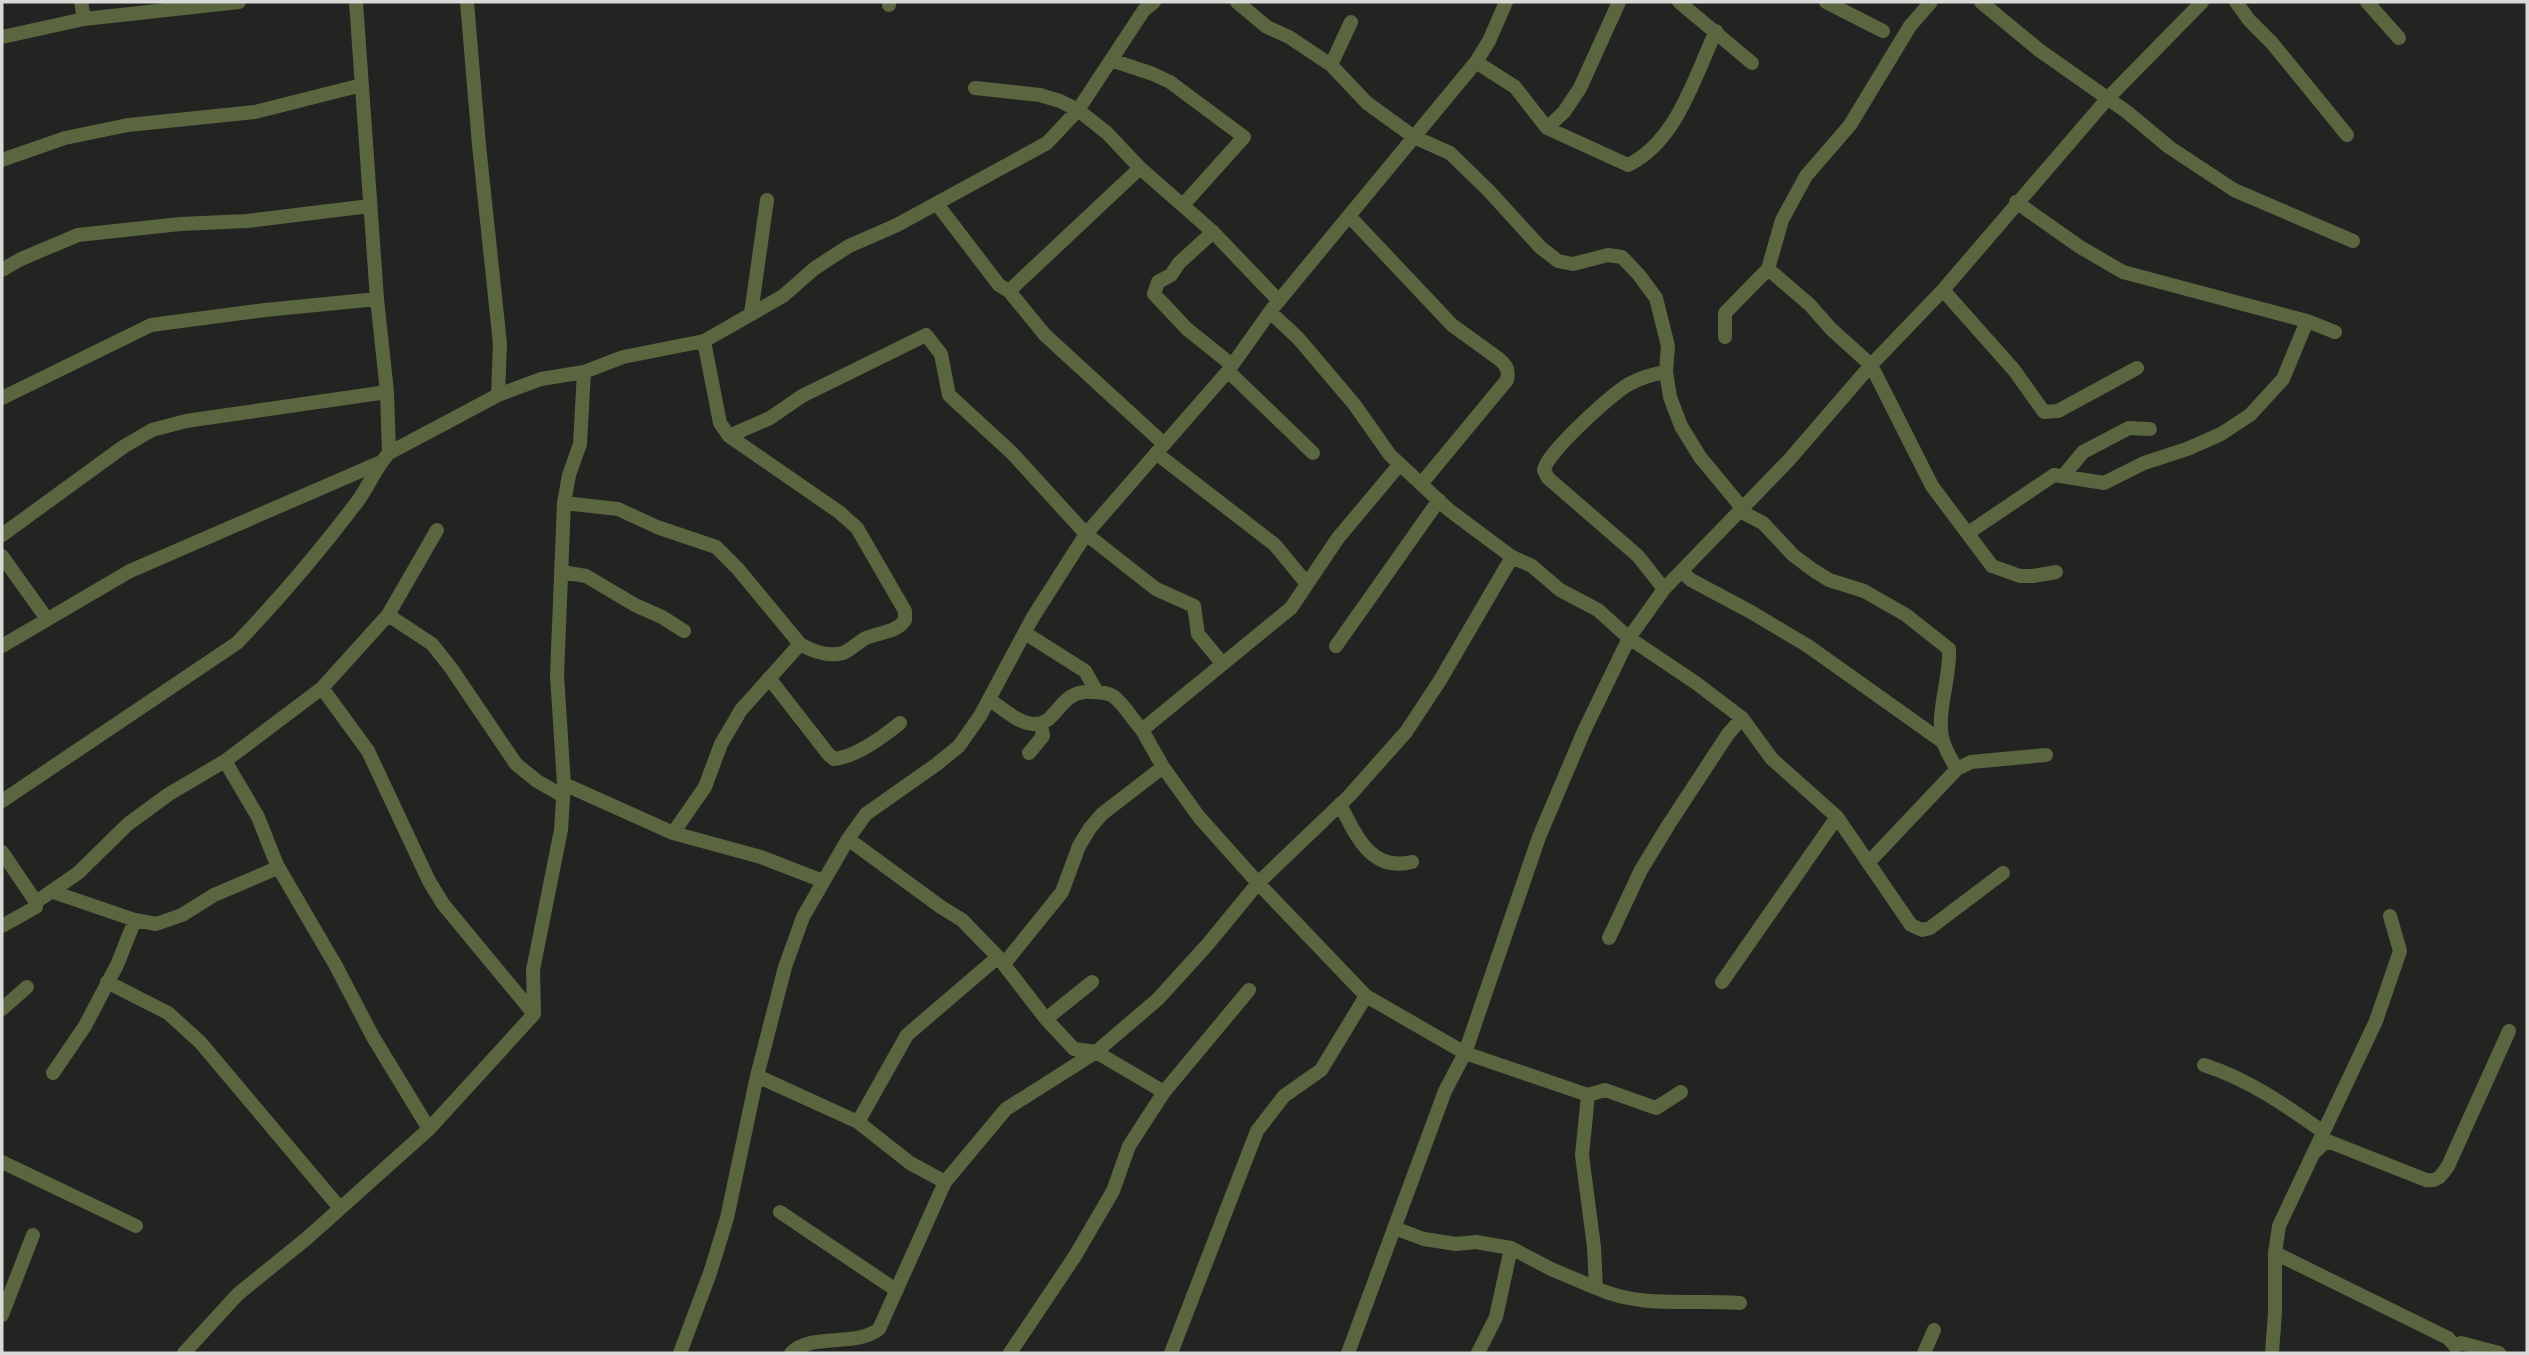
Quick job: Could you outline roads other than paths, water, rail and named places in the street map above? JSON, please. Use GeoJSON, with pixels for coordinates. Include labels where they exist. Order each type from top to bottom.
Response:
{"type":"FeatureCollection","features":[{"type":"Feature","properties":{"kind":"street"},"geometry":{"type":"LineString","coordinates":[[81,2],[84,19]]}},
{"type":"Feature","properties":{"kind":"street"},"geometry":{"type":"LineString","coordinates":[[2,37],[84,19],[239,2]]}},
{"type":"Feature","properties":{"kind":"street"},"geometry":{"type":"LineString","coordinates":[[2,801],[237,643],[265,614],[358,500],[384,458],[387,392],[377,299],[356,2]]}},
{"type":"Feature","properties":{"kind":"street"},"geometry":{"type":"LineString","coordinates":[[467,2],[478,145],[500,344],[498,396]]}},
{"type":"Feature","properties":{"kind":"street"},"geometry":{"type":"LineString","coordinates":[[2,646],[130,571],[384,458],[498,396],[541,379],[584,372],[623,357],[704,341],[783,296],[815,268],[849,246],[897,225],[1047,143],[1078,110],[1144,10],[1154,2]]}},
{"type":"Feature","properties":{"kind":"street"},"geometry":{"type":"LineString","coordinates":[[1237,2],[1267,27],[1289,37],[1331,65],[1367,103],[1414,137],[1450,153],[1540,247],[1558,261],[1573,264],[1608,255],[1622,257],[1639,275],[1656,298],[1668,346],[1666,372],[1670,397],[1681,426],[1700,457],[1742,510],[1763,523],[1793,555],[1813,570],[1829,580],[1864,590],[1906,615],[1949,649],[1950,663],[1941,722],[1943,742],[1957,769]]}},
{"type":"Feature","properties":{"kind":"street"},"geometry":{"type":"LineString","coordinates":[[680,1353],[727,1218],[757,1076],[785,967],[803,917],[848,839],[866,814],[959,746],[990,700],[1024,633],[1086,534],[1230,368],[1275,307],[1476,62],[1489,41],[1506,2]]}},
{"type":"Feature","properties":{"kind":"street"},"geometry":{"type":"LineString","coordinates":[[1547,128],[1564,112],[1580,88],[1619,2]]}},
{"type":"Feature","properties":{"kind":"street"},"geometry":{"type":"LineString","coordinates":[[1679,2],[1752,62]]}},
{"type":"Feature","properties":{"kind":"street"},"geometry":{"type":"LineString","coordinates":[[1826,2],[1883,31]]}},
{"type":"Feature","properties":{"kind":"street"},"geometry":{"type":"LineString","coordinates":[[1725,337],[1725,313],[1768,269],[1782,220],[1806,176],[1850,125],[1910,26],[1931,2]]}},
{"type":"Feature","properties":{"kind":"street"},"geometry":{"type":"LineString","coordinates":[[1981,2],[2039,50],[2108,98],[2169,147],[2234,190],[2354,241]]}},
{"type":"Feature","properties":{"kind":"street"},"geometry":{"type":"LineString","coordinates":[[1348,1353],[1445,1091],[1465,1054],[1539,837],[1584,732],[1629,638],[1664,589],[1742,510],[1871,365],[1943,290],[2108,98],[2202,2]]}},
{"type":"Feature","properties":{"kind":"street"},"geometry":{"type":"LineString","coordinates":[[2236,2],[2347,135]]}},
{"type":"Feature","properties":{"kind":"street"},"geometry":{"type":"LineString","coordinates":[[2367,2],[2399,38]]}},
{"type":"Feature","properties":{"kind":"street"},"geometry":{"type":"LineString","coordinates":[[1331,65],[1351,22]]}},
{"type":"Feature","properties":{"kind":"street"},"geometry":{"type":"LineString","coordinates":[[1476,62],[1515,87],[1547,128],[1628,165],[1639,160],[1673,125],[1716,31]]}},
{"type":"Feature","properties":{"kind":"street"},"geometry":{"type":"LineString","coordinates":[[1111,60],[1170,82],[1244,137],[1183,205]]}},
{"type":"Feature","properties":{"kind":"street"},"geometry":{"type":"LineString","coordinates":[[2,160],[65,138],[128,125],[255,112],[362,85]]}},
{"type":"Feature","properties":{"kind":"street"},"geometry":{"type":"LineString","coordinates":[[975,88],[1040,94],[1078,110],[1107,133],[1140,169],[1213,232],[1354,404],[1390,456],[1439,500],[1512,557],[1532,566],[1560,590],[1598,610],[1629,638],[1742,718],[1772,759],[1837,817],[1911,925],[1922,930],[1930,928],[2003,873]]}},
{"type":"Feature","properties":{"kind":"street"},"geometry":{"type":"LineString","coordinates":[[1009,291],[1140,169]]}},
{"type":"Feature","properties":{"kind":"street"},"geometry":{"type":"LineString","coordinates":[[751,314],[767,200]]}},
{"type":"Feature","properties":{"kind":"street"},"geometry":{"type":"LineString","coordinates":[[2016,202],[2080,247],[2123,272],[2308,321],[2335,332]]}},
{"type":"Feature","properties":{"kind":"street"},"geometry":{"type":"LineString","coordinates":[[937,204],[999,285],[1009,291],[1045,335],[1160,449],[1275,545],[1307,584]]}},
{"type":"Feature","properties":{"kind":"street"},"geometry":{"type":"LineString","coordinates":[[2,270],[78,235],[180,223],[247,221],[370,206]]}},
{"type":"Feature","properties":{"kind":"street"},"geometry":{"type":"LineString","coordinates":[[1350,217],[1452,325],[1506,364],[1509,372],[1507,380],[1421,484]]}},
{"type":"Feature","properties":{"kind":"street"},"geometry":{"type":"LineString","coordinates":[[1213,232],[1179,263],[1171,275],[1158,282],[1154,295],[1313,453]]}},
{"type":"Feature","properties":{"kind":"street"},"geometry":{"type":"LineString","coordinates":[[1768,269],[1810,305],[1831,329],[1871,365],[1932,486],[1992,566],[2007,573],[2033,576],[2056,572]]}},
{"type":"Feature","properties":{"kind":"street"},"geometry":{"type":"LineString","coordinates":[[1943,290],[2014,370],[2044,412],[2058,411],[2137,368]]}},
{"type":"Feature","properties":{"kind":"street"},"geometry":{"type":"LineString","coordinates":[[4,393],[152,325],[377,299]]}},
{"type":"Feature","properties":{"kind":"street"},"geometry":{"type":"LineString","coordinates":[[1968,533],[2054,475],[2104,484],[2144,463],[2221,434],[2250,415],[2283,379],[2308,321]]}},
{"type":"Feature","properties":{"kind":"street"},"geometry":{"type":"LineString","coordinates":[[729,436],[770,418],[802,396],[926,335],[941,354],[949,395],[1012,453],[1086,534],[1156,589],[1194,606],[1198,634],[1222,663]]}},
{"type":"Feature","properties":{"kind":"street"},"geometry":{"type":"LineString","coordinates":[[564,503],[618,509],[657,527],[716,547],[738,569],[800,644],[812,651],[843,653],[864,639],[900,628],[905,620],[905,611],[857,527],[729,436],[720,422],[704,341]]}},
{"type":"Feature","properties":{"kind":"street"},"geometry":{"type":"LineString","coordinates":[[184,1353],[238,1294],[306,1239],[429,1129],[534,1014],[533,970],[559,842],[563,790],[558,675],[564,503],[569,475],[580,444],[584,372]]}},
{"type":"Feature","properties":{"kind":"street"},"geometry":{"type":"LineString","coordinates":[[1664,589],[1637,556],[1548,478],[1544,471],[1548,458],[1595,412],[1629,385],[1653,374],[1666,372]]}},
{"type":"Feature","properties":{"kind":"street"},"geometry":{"type":"LineString","coordinates":[[2,535],[123,447],[152,430],[186,421],[387,392]]}},
{"type":"Feature","properties":{"kind":"street"},"geometry":{"type":"LineString","coordinates":[[2064,475],[2083,452],[2129,428],[2150,429]]}},
{"type":"Feature","properties":{"kind":"street"},"geometry":{"type":"LineString","coordinates":[[1142,730],[1290,608],[1338,538],[1400,464]]}},
{"type":"Feature","properties":{"kind":"street"},"geometry":{"type":"LineString","coordinates":[[1336,646],[1439,500]]}},
{"type":"Feature","properties":{"kind":"street"},"geometry":{"type":"LineString","coordinates":[[36,902],[78,873],[128,824],[169,794],[225,761],[322,688],[388,615],[436,530]]}},
{"type":"Feature","properties":{"kind":"street"},"geometry":{"type":"LineString","coordinates":[[2,556],[47,619]]}},
{"type":"Feature","properties":{"kind":"street"},"geometry":{"type":"LineString","coordinates":[[791,1353],[802,1345],[873,1334],[879,1329],[945,1182],[1006,1109],[1096,1052],[1158,999],[1258,883],[1340,804],[1406,732],[1439,682],[1512,557]]}},
{"type":"Feature","properties":{"kind":"street"},"geometry":{"type":"LineString","coordinates":[[562,572],[586,576],[684,631]]}},
{"type":"Feature","properties":{"kind":"street"},"geometry":{"type":"LineString","coordinates":[[1682,572],[1691,580],[1808,646],[1943,742]]}},
{"type":"Feature","properties":{"kind":"street"},"geometry":{"type":"LineString","coordinates":[[388,615],[432,644],[516,764],[537,781],[673,833],[761,857],[823,881]]}},
{"type":"Feature","properties":{"kind":"street"},"geometry":{"type":"LineString","coordinates":[[1024,633],[1085,671],[1097,692]]}},
{"type":"Feature","properties":{"kind":"street"},"geometry":{"type":"LineString","coordinates":[[673,833],[705,787],[721,744],[741,710],[800,644]]}},
{"type":"Feature","properties":{"kind":"street"},"geometry":{"type":"LineString","coordinates":[[1076,693],[1085,671]]}},
{"type":"Feature","properties":{"kind":"street"},"geometry":{"type":"LineString","coordinates":[[769,678],[834,760],[844,758],[884,737],[900,723]]}},
{"type":"Feature","properties":{"kind":"street"},"geometry":{"type":"LineString","coordinates":[[322,688],[369,751],[429,881],[443,904],[534,1014]]}},
{"type":"Feature","properties":{"kind":"street"},"geometry":{"type":"LineString","coordinates":[[990,700],[1023,721],[1041,724],[1076,693],[1097,692],[1112,695],[1142,730],[1163,767],[1199,817],[1366,996],[1465,1054],[1588,1095],[1605,1090],[1656,1108],[1681,1092]]}},
{"type":"Feature","properties":{"kind":"street"},"geometry":{"type":"LineString","coordinates":[[1609,938],[1641,870],[1728,734],[1742,718]]}},
{"type":"Feature","properties":{"kind":"street"},"geometry":{"type":"LineString","coordinates":[[1029,753],[1043,736],[1041,724]]}},
{"type":"Feature","properties":{"kind":"street"},"geometry":{"type":"LineString","coordinates":[[1869,862],[1957,769],[1971,762],[2046,755]]}},
{"type":"Feature","properties":{"kind":"street"},"geometry":{"type":"LineString","coordinates":[[225,761],[258,817],[277,865],[336,966],[373,1037],[429,1129]]}},
{"type":"Feature","properties":{"kind":"street"},"geometry":{"type":"LineString","coordinates":[[858,1122],[906,1035],[1001,960],[1062,892],[1079,846],[1096,821],[1163,767]]}},
{"type":"Feature","properties":{"kind":"street"},"geometry":{"type":"LineString","coordinates":[[1340,804],[1359,840],[1382,863],[1399,866],[1412,862]]}},
{"type":"Feature","properties":{"kind":"street"},"geometry":{"type":"LineString","coordinates":[[1722,982],[1837,817]]}},
{"type":"Feature","properties":{"kind":"street"},"geometry":{"type":"LineString","coordinates":[[848,839],[940,907],[962,920],[1001,960],[1046,1019],[1074,1049],[1096,1052],[1164,1092]]}},
{"type":"Feature","properties":{"kind":"street"},"geometry":{"type":"LineString","coordinates":[[2,852],[36,902],[36,907],[2,926]]}},
{"type":"Feature","properties":{"kind":"street"},"geometry":{"type":"LineString","coordinates":[[53,892],[135,920],[156,924],[182,915],[214,895],[275,869],[277,865]]}},
{"type":"Feature","properties":{"kind":"street"},"geometry":{"type":"LineString","coordinates":[[2272,1353],[2275,1253],[2279,1226],[2376,1021],[2400,951],[2390,916]]}},
{"type":"Feature","properties":{"kind":"street"},"geometry":{"type":"LineString","coordinates":[[53,1073],[85,1026],[117,965],[135,920]]}},
{"type":"Feature","properties":{"kind":"street"},"geometry":{"type":"LineString","coordinates":[[107,982],[168,1013],[200,1042],[340,1207]]}},
{"type":"Feature","properties":{"kind":"street"},"geometry":{"type":"LineString","coordinates":[[1046,1019],[1092,982]]}},
{"type":"Feature","properties":{"kind":"street"},"geometry":{"type":"LineString","coordinates":[[2,1009],[27,987]]}},
{"type":"Feature","properties":{"kind":"street"},"geometry":{"type":"LineString","coordinates":[[1010,1353],[1101,1213],[1113,1191],[1129,1146],[1164,1092],[1249,990]]}},
{"type":"Feature","properties":{"kind":"street"},"geometry":{"type":"LineString","coordinates":[[1171,1353],[1257,1131],[1284,1096],[1321,1070],[1366,996]]}},
{"type":"Feature","properties":{"kind":"street"},"geometry":{"type":"LineString","coordinates":[[2316,1151],[2323,1144],[2330,1142],[2426,1180],[2440,1178],[2448,1166],[2509,1031]]}},
{"type":"Feature","properties":{"kind":"street"},"geometry":{"type":"LineString","coordinates":[[2204,1065],[2225,1072],[2279,1101],[2322,1131]]}},
{"type":"Feature","properties":{"kind":"street"},"geometry":{"type":"LineString","coordinates":[[757,1076],[858,1122],[910,1163],[945,1182]]}},
{"type":"Feature","properties":{"kind":"street"},"geometry":{"type":"LineString","coordinates":[[1588,1095],[1582,1155],[1594,1247],[1595,1288]]}},
{"type":"Feature","properties":{"kind":"street"},"geometry":{"type":"LineString","coordinates":[[2,1162],[136,1226]]}},
{"type":"Feature","properties":{"kind":"street"},"geometry":{"type":"LineString","coordinates":[[780,1212],[896,1290]]}},
{"type":"Feature","properties":{"kind":"street"},"geometry":{"type":"LineString","coordinates":[[1394,1228],[1424,1239],[1456,1244],[1476,1242],[1511,1248],[1618,1298],[1675,1303],[1740,1303]]}},
{"type":"Feature","properties":{"kind":"street"},"geometry":{"type":"LineString","coordinates":[[2,1315],[33,1236]]}},
{"type":"Feature","properties":{"kind":"street"},"geometry":{"type":"LineString","coordinates":[[1478,1353],[1496,1317],[1511,1248]]}},
{"type":"Feature","properties":{"kind":"street"},"geometry":{"type":"LineString","coordinates":[[2275,1253],[2448,1338],[2453,1350],[2461,1343],[2499,1353]]}},
{"type":"Feature","properties":{"kind":"street"},"geometry":{"type":"LineString","coordinates":[[1924,1353],[1934,1330]]}}]}
